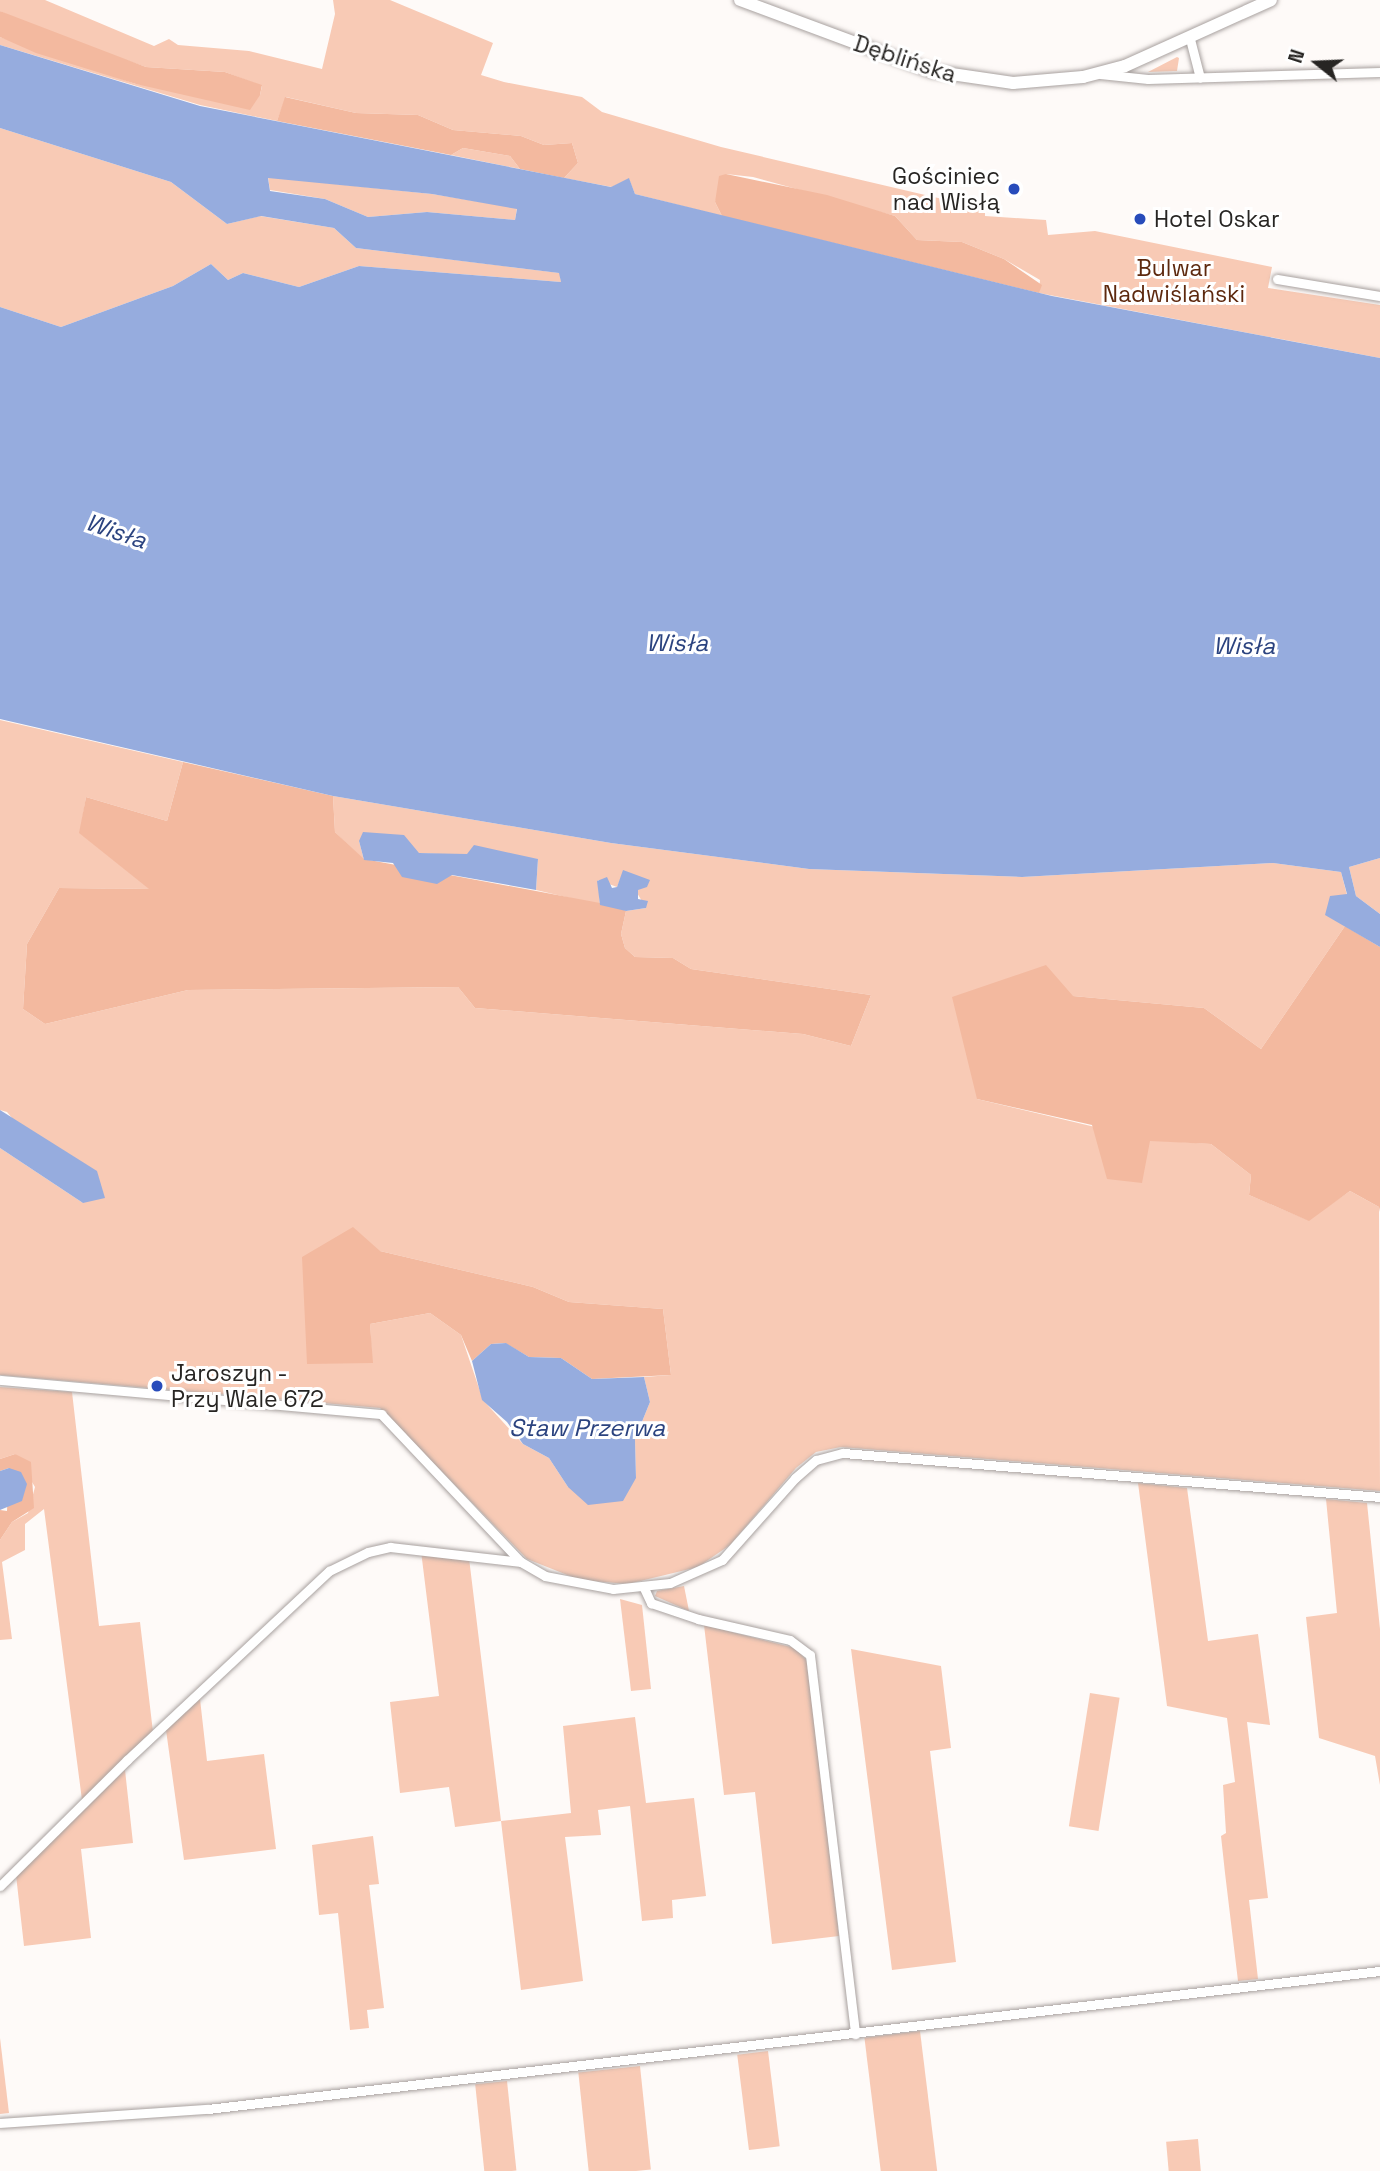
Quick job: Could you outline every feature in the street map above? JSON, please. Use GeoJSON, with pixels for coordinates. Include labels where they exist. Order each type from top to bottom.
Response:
{"type":"FeatureCollection","features":[{"type":"Feature","properties":{"kind":"main road","name":"Dęblińska"},"geometry":{"type":"LineString","coordinates":[[740,0],[952,76],[1013,83],[1100,74],[1190,39],[1271,0]]}},
{"type":"Feature","properties":{"kind":"street"},"geometry":{"type":"LineString","coordinates":[[1190,39],[1200,78]]}},
{"type":"Feature","properties":{"kind":"street"},"geometry":{"type":"LineString","coordinates":[[1100,74],[1125,79],[1380,72]]}},
{"type":"Feature","properties":{"kind":"street"},"geometry":{"type":"LineString","coordinates":[[1277,279],[1380,296]]}},
{"type":"Feature","properties":{"kind":"street"},"geometry":{"type":"LineString","coordinates":[[0,1380],[381,1414],[521,1562],[545,1576],[583,1586],[644,1588],[682,1579],[722,1560],[795,1478],[816,1460],[843,1453],[1380,1497]]}},
{"type":"Feature","properties":{"kind":"street"},"geometry":{"type":"LineString","coordinates":[[0,1886],[127,1760],[329,1571],[368,1552],[390,1547],[521,1562]]}},
{"type":"Feature","properties":{"kind":"street"},"geometry":{"type":"LineString","coordinates":[[644,1588],[651,1602],[698,1619],[790,1640],[810,1655],[855,2034]]}},
{"type":"Feature","properties":{"kind":"street"},"geometry":{"type":"LineString","coordinates":[[0,2123],[208,2109],[1380,1970]]}},
{"type":"Feature","properties":{"kind":"green space","name":"Bulwar Nadwiślański"},"geometry":{"type":"Polygon","coordinates":[[[0,0],[45,0],[154,46],[169,39],[178,45],[249,51],[322,69],[335,14],[333,0],[390,0],[493,43],[481,75],[582,97],[602,112],[721,147],[985,209],[985,216],[1046,220],[1048,235],[1095,231],[1272,267],[1268,288],[1380,305],[1380,358],[1039,293],[1040,280],[1004,259],[962,242],[917,240],[895,216],[753,177],[726,174],[715,202],[722,216],[635,194],[629,179],[612,187],[564,178],[578,163],[572,143],[544,145],[521,136],[453,130],[418,115],[356,113],[286,97],[277,121],[200,105],[0,45],[0,37],[136,84],[260,95],[262,86],[225,72],[146,67],[29,26],[0,11],[0,0]]]}},
{"type":"Feature","properties":{"kind":"green space"},"geometry":{"type":"Polygon","coordinates":[[[1177,57],[1177,71],[1148,72],[1177,57]]]}},
{"type":"Feature","properties":{"kind":"green space"},"geometry":{"type":"Polygon","coordinates":[[[0,128],[171,182],[227,224],[260,216],[334,228],[356,248],[560,273],[561,282],[359,266],[299,287],[243,273],[228,280],[211,264],[173,286],[61,327],[0,307],[0,128]]]}},
{"type":"Feature","properties":{"kind":"green space"},"geometry":{"type":"Polygon","coordinates":[[[463,148],[510,156],[520,169],[451,155],[463,148]]]}},
{"type":"Feature","properties":{"kind":"green space"},"geometry":{"type":"Polygon","coordinates":[[[268,177],[432,194],[517,208],[515,220],[427,212],[368,217],[325,199],[270,190],[268,177]]]}},
{"type":"Feature","properties":{"kind":"green space"},"geometry":{"type":"Polygon","coordinates":[[[0,720],[183,762],[167,821],[86,797],[80,833],[150,889],[59,888],[27,944],[23,1009],[45,1024],[188,990],[458,987],[475,1008],[803,1034],[851,1046],[871,995],[691,969],[673,958],[635,957],[625,948],[621,934],[626,911],[646,908],[624,871],[617,887],[598,880],[600,905],[536,890],[538,859],[419,853],[359,841],[364,860],[335,832],[333,796],[611,843],[809,869],[1022,877],[1273,863],[1341,872],[1347,895],[1326,914],[1345,926],[1261,1049],[1204,1008],[1073,996],[977,1099],[1150,1140],[1211,1144],[1251,1175],[1249,1195],[1308,1220],[1350,1191],[1379,1207],[1380,1491],[841,1447],[816,1452],[796,1468],[730,1545],[698,1567],[628,1584],[580,1580],[527,1559],[380,1408],[0,1375],[0,1148],[83,1203],[7,1112],[0,1110],[0,720]],[[380,1251],[307,1363],[372,1363],[370,1324],[430,1313],[461,1335],[483,1400],[523,1444],[549,1458],[568,1487],[636,1478],[635,1439],[650,1402],[644,1377],[671,1375],[663,1309],[569,1302],[533,1287],[380,1251]]]}},
{"type":"Feature","properties":{"kind":"green space"},"geometry":{"type":"Polygon","coordinates":[[[1380,858],[1380,914],[1356,896],[1349,867],[1380,858]]]}},
{"type":"Feature","properties":{"kind":"green space"},"geometry":{"type":"Polygon","coordinates":[[[0,1387],[72,1392],[99,1626],[140,1622],[153,1732],[82,1800],[44,1509],[25,1524],[25,1550],[2,1562],[12,1639],[0,1640],[0,1540],[12,1522],[28,1513],[35,1487],[15,1454],[0,1459],[0,1387]]]}},
{"type":"Feature","properties":{"kind":"green space"},"geometry":{"type":"Polygon","coordinates":[[[1138,1483],[1187,1488],[1208,1641],[1258,1634],[1270,1725],[1247,1722],[1268,1898],[1249,1900],[1258,1979],[1238,1981],[1225,1873],[1221,1836],[1226,1833],[1223,1785],[1235,1782],[1227,1718],[1167,1706],[1138,1483]]]}},
{"type":"Feature","properties":{"kind":"green space"},"geometry":{"type":"Polygon","coordinates":[[[1326,1499],[1367,1503],[1380,1629],[1380,1785],[1375,1756],[1319,1738],[1306,1617],[1337,1613],[1326,1499]]]}},
{"type":"Feature","properties":{"kind":"green space"},"geometry":{"type":"Polygon","coordinates":[[[421,1551],[469,1558],[501,1821],[455,1827],[449,1787],[400,1793],[390,1702],[439,1696],[421,1551]]]}},
{"type":"Feature","properties":{"kind":"green space"},"geometry":{"type":"Polygon","coordinates":[[[684,1586],[689,1611],[655,1596],[657,1591],[684,1586]]]}},
{"type":"Feature","properties":{"kind":"green space"},"geometry":{"type":"Polygon","coordinates":[[[620,1599],[642,1605],[651,1689],[631,1691],[620,1599]]]}},
{"type":"Feature","properties":{"kind":"green space"},"geometry":{"type":"Polygon","coordinates":[[[704,1625],[795,1648],[809,1663],[839,1936],[772,1944],[755,1792],[724,1795],[704,1625]]]}},
{"type":"Feature","properties":{"kind":"green space"},"geometry":{"type":"Polygon","coordinates":[[[851,1649],[941,1666],[951,1748],[930,1751],[956,1962],[892,1970],[851,1649]]]}},
{"type":"Feature","properties":{"kind":"green space"},"geometry":{"type":"Polygon","coordinates":[[[1090,1693],[1120,1698],[1099,1831],[1069,1826],[1090,1693]]]}},
{"type":"Feature","properties":{"kind":"green space"},"geometry":{"type":"Polygon","coordinates":[[[200,1699],[207,1761],[264,1754],[276,1849],[184,1860],[166,1730],[200,1699]]]}},
{"type":"Feature","properties":{"kind":"green space"},"geometry":{"type":"Polygon","coordinates":[[[635,1717],[646,1803],[694,1798],[706,1896],[672,1900],[673,1918],[642,1921],[630,1806],[598,1810],[601,1835],[565,1837],[583,1981],[521,1990],[501,1821],[571,1813],[563,1726],[635,1717]]]}},
{"type":"Feature","properties":{"kind":"green space"},"geometry":{"type":"Polygon","coordinates":[[[125,1770],[133,1843],[81,1849],[91,1938],[24,1946],[16,1875],[125,1770]]]}},
{"type":"Feature","properties":{"kind":"green space"},"geometry":{"type":"Polygon","coordinates":[[[373,1836],[379,1884],[369,1885],[384,2008],[367,2010],[369,2028],[350,2030],[338,1913],[319,1915],[312,1845],[373,1836]]]}},
{"type":"Feature","properties":{"kind":"green space"},"geometry":{"type":"Polygon","coordinates":[[[920,2031],[937,2171],[881,2171],[864,2038],[920,2031]]]}},
{"type":"Feature","properties":{"kind":"green space"},"geometry":{"type":"Polygon","coordinates":[[[0,2038],[9,2113],[0,2114],[0,2038]]]}},
{"type":"Feature","properties":{"kind":"green space"},"geometry":{"type":"Polygon","coordinates":[[[768,2051],[780,2146],[749,2150],[737,2055],[768,2051]]]}},
{"type":"Feature","properties":{"kind":"green space"},"geometry":{"type":"Polygon","coordinates":[[[640,2066],[651,2169],[589,2171],[578,2072],[640,2066]]]}},
{"type":"Feature","properties":{"kind":"green space"},"geometry":{"type":"Polygon","coordinates":[[[507,2081],[516,2171],[484,2171],[475,2084],[507,2081]]]}},
{"type":"Feature","properties":{"kind":"green space"},"geometry":{"type":"Polygon","coordinates":[[[1198,2139],[1201,2171],[1169,2171],[1166,2142],[1198,2139]]]}},
{"type":"Feature","properties":{"kind":"shaded area"},"geometry":{"type":"Polygon","coordinates":[[[0,11],[146,67],[225,72],[262,85],[260,95],[250,110],[136,84],[36,53],[0,37],[0,11]]]}},
{"type":"Feature","properties":{"kind":"shaded area"},"geometry":{"type":"Polygon","coordinates":[[[285,97],[356,113],[418,115],[453,130],[521,136],[544,145],[572,143],[578,163],[564,178],[520,169],[510,156],[463,148],[451,155],[277,121],[285,97]]]}},
{"type":"Feature","properties":{"kind":"shaded area"},"geometry":{"type":"Polygon","coordinates":[[[726,174],[827,195],[895,216],[917,240],[962,242],[1004,259],[1042,285],[1039,293],[722,216],[715,202],[719,176],[726,174]]]}},
{"type":"Feature","properties":{"kind":"shaded area"},"geometry":{"type":"Polygon","coordinates":[[[183,762],[333,796],[335,832],[364,859],[616,906],[626,911],[621,934],[625,948],[635,957],[673,958],[691,969],[871,995],[851,1046],[803,1034],[475,1008],[458,987],[188,990],[45,1024],[23,1009],[27,944],[59,888],[149,889],[79,833],[86,797],[167,821],[183,762]]]}},
{"type":"Feature","properties":{"kind":"shaded area"},"geometry":{"type":"Polygon","coordinates":[[[1345,926],[1380,947],[1380,1212],[1379,1207],[1350,1191],[1309,1221],[1249,1195],[1251,1175],[1211,1144],[1150,1141],[1142,1183],[1107,1179],[1092,1125],[977,1099],[952,997],[1046,965],[1073,996],[1204,1008],[1261,1049],[1345,926]]]}},
{"type":"Feature","properties":{"kind":"shaded area"},"geometry":{"type":"Polygon","coordinates":[[[353,1227],[380,1251],[533,1287],[569,1302],[663,1309],[671,1375],[592,1379],[561,1358],[529,1357],[505,1343],[491,1344],[472,1361],[461,1335],[430,1313],[370,1324],[373,1363],[307,1364],[302,1257],[353,1227]]]}},
{"type":"Feature","properties":{"kind":"shaded area"},"geometry":{"type":"Polygon","coordinates":[[[15,1454],[31,1462],[34,1508],[12,1522],[0,1540],[0,1510],[7,1511],[9,1468],[0,1471],[0,1459],[15,1454]]]}},
{"type":"Feature","properties":{"kind":"water","name":"Wisła"},"geometry":{"type":"Polygon","coordinates":[[[0,45],[200,106],[611,187],[629,178],[635,194],[1052,296],[1380,358],[1380,858],[1349,867],[1356,896],[1380,914],[1380,947],[1325,915],[1330,896],[1347,894],[1341,872],[1273,863],[1022,877],[809,869],[611,843],[333,796],[0,719],[0,307],[61,327],[173,286],[211,264],[228,280],[243,273],[299,287],[359,266],[561,282],[559,273],[356,248],[334,228],[261,216],[227,224],[171,182],[0,128],[0,45]],[[268,178],[270,191],[325,199],[368,217],[427,212],[515,220],[517,209],[432,194],[268,178]]]}},
{"type":"Feature","properties":{"kind":"water"},"geometry":{"type":"Polygon","coordinates":[[[363,832],[404,835],[419,853],[467,854],[474,845],[538,859],[536,890],[452,875],[437,884],[402,877],[393,863],[364,860],[359,841],[363,832]]]}},
{"type":"Feature","properties":{"kind":"water"},"geometry":{"type":"Polygon","coordinates":[[[623,870],[650,880],[647,887],[638,890],[638,899],[648,901],[646,908],[626,911],[600,905],[597,881],[607,877],[612,888],[617,887],[623,870]]]}},
{"type":"Feature","properties":{"kind":"water"},"geometry":{"type":"Polygon","coordinates":[[[0,1110],[97,1171],[105,1198],[83,1203],[0,1148],[0,1110]]]}},
{"type":"Feature","properties":{"kind":"water","name":"Staw Przerwa"},"geometry":{"type":"Polygon","coordinates":[[[506,1343],[529,1357],[561,1358],[592,1379],[644,1377],[650,1402],[635,1439],[636,1478],[623,1501],[588,1505],[568,1487],[549,1458],[523,1444],[507,1422],[482,1400],[472,1361],[491,1344],[506,1343]]]}},
{"type":"Feature","properties":{"kind":"water"},"geometry":{"type":"Polygon","coordinates":[[[9,1468],[21,1472],[27,1484],[22,1501],[0,1510],[0,1471],[9,1468]]]}},
{"type":"Feature","properties":{"kind":"place","name":"Gościniec nad Wisłą"},"geometry":{"type":"Point","coordinates":[1014,189]}},
{"type":"Feature","properties":{"kind":"place","name":"Hotel Oskar"},"geometry":{"type":"Point","coordinates":[1140,219]}},
{"type":"Feature","properties":{"kind":"place","name":"Jaroszyn - Przy Wale 672"},"geometry":{"type":"Point","coordinates":[157,1386]}}]}
